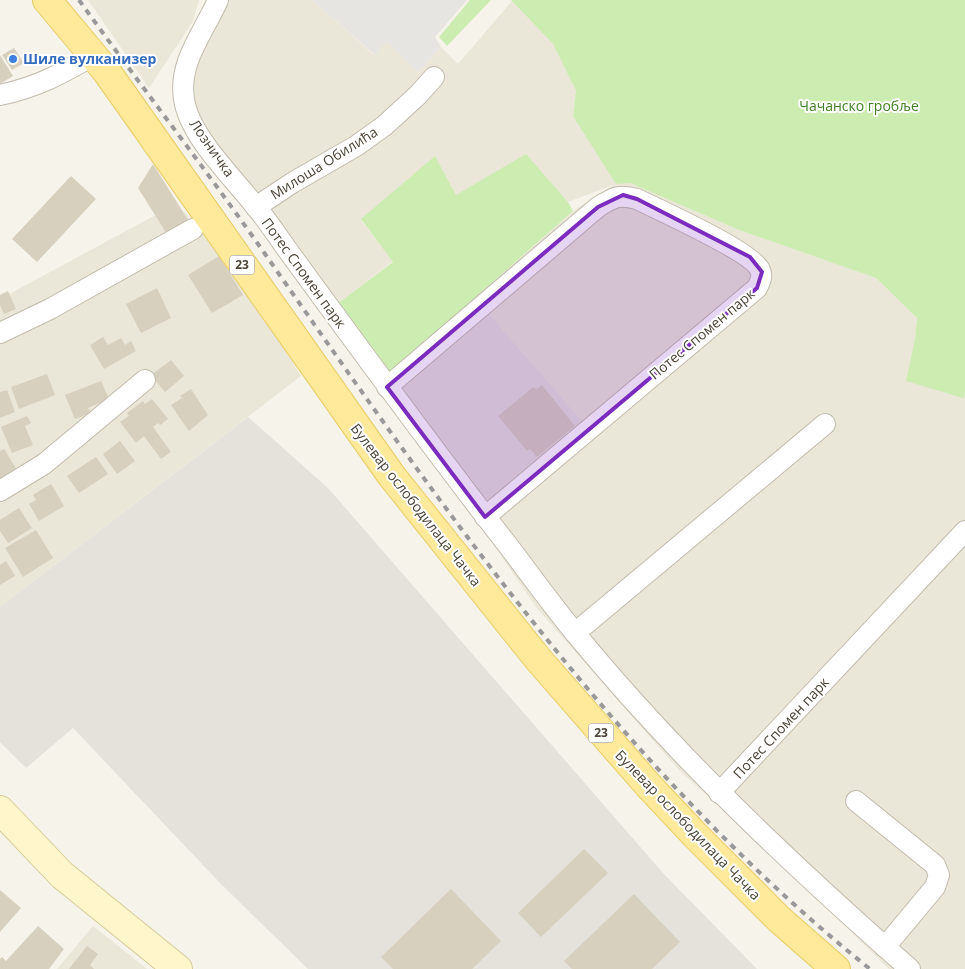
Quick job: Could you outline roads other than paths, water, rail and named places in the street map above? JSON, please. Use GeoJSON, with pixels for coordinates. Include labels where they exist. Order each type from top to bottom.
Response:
{"type":"FeatureCollection","features":[{"type":"Feature","properties":{"kind":"main road","name":"Булевар ослободилаца Чачка"},"geometry":{"type":"LineString","coordinates":[[46,0],[94,55],[390,475],[538,659],[641,779],[780,920],[836,969]]}},
{"type":"Feature","properties":{"kind":"street","name":"Лозничка"},"geometry":{"type":"LineString","coordinates":[[218,0],[186,64],[184,100],[192,123],[199,135],[223,168],[256,207]]}},
{"type":"Feature","properties":{"kind":"street"},"geometry":{"type":"LineString","coordinates":[[0,94],[32,87],[50,80],[94,55]]}},
{"type":"Feature","properties":{"kind":"street","name":"Милоша Обилића"},"geometry":{"type":"LineString","coordinates":[[256,207],[292,183],[356,146],[384,126],[418,95],[434,77]]}},
{"type":"Feature","properties":{"kind":"street","name":"Потес Спомен парк"},"geometry":{"type":"LineString","coordinates":[[387,387],[598,207],[610,199],[623,195],[637,199],[737,249],[757,264],[762,272],[757,288],[485,517]]}},
{"type":"Feature","properties":{"kind":"street","name":"Потес Спомен парк"},"geometry":{"type":"LineString","coordinates":[[256,207],[387,387],[575,633],[651,720],[719,793],[910,969]]}},
{"type":"Feature","properties":{"kind":"street"},"geometry":{"type":"LineString","coordinates":[[0,333],[50,309],[193,229]]}},
{"type":"Feature","properties":{"kind":"street"},"geometry":{"type":"LineString","coordinates":[[0,491],[44,464],[145,380]]}},
{"type":"Feature","properties":{"kind":"street"},"geometry":{"type":"LineString","coordinates":[[575,633],[825,424]]}},
{"type":"Feature","properties":{"kind":"street","name":"Потес Спомен парк"},"geometry":{"type":"LineString","coordinates":[[719,793],[965,531]]}},
{"type":"Feature","properties":{"kind":"street"},"geometry":{"type":"LineString","coordinates":[[856,801],[935,866],[939,875],[935,887],[885,947]]}},
{"type":"Feature","properties":{"kind":"street"},"geometry":{"type":"LineString","coordinates":[[0,810],[62,875],[178,969]]}},
{"type":"Feature","properties":{"kind":"railway"},"geometry":{"type":"LineString","coordinates":[[79,0],[242,222],[470,541],[542,634],[617,724],[697,810],[780,892],[870,969]]}},
{"type":"Feature","properties":{"kind":"place","name":"Шиле вулканизер"},"geometry":{"type":"Point","coordinates":[13,59]}},
{"type":"Feature","properties":{"kind":"park label","name":"Чачанско гробље"},"geometry":{"type":"Point","coordinates":[859,106]}}]}
